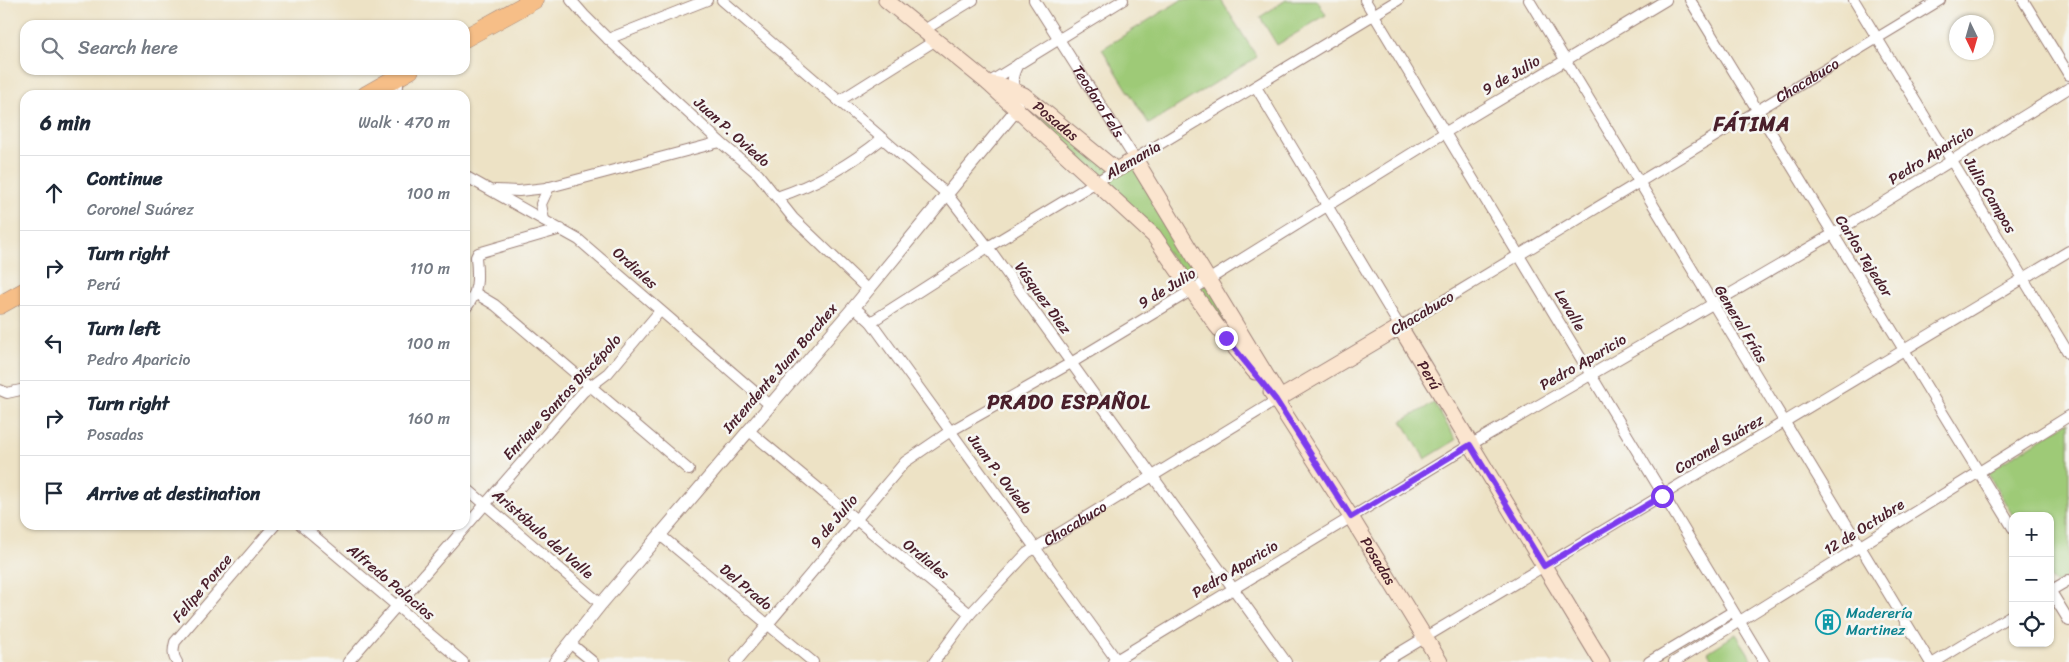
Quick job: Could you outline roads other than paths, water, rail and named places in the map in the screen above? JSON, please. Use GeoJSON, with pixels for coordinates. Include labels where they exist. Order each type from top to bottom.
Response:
{"type":"FeatureCollection","features":[{"type":"Feature","properties":{"kind":"highway"},"geometry":{"type":"LineString","coordinates":[[508,14],[526,0]]}},
{"type":"Feature","properties":{"kind":"highway"},"geometry":{"type":"LineString","coordinates":[[470,35],[534,0]]}},
{"type":"Feature","properties":{"kind":"highway"},"geometry":{"type":"LineString","coordinates":[[381,90],[401,75]]}},
{"type":"Feature","properties":{"kind":"highway"},"geometry":{"type":"LineString","coordinates":[[0,305],[20,294]]}},
{"type":"Feature","properties":{"kind":"main road","name":"Posadas"},"geometry":{"type":"LineString","coordinates":[[886,0],[988,82],[1154,236],[1216,325],[1278,399]]}},
{"type":"Feature","properties":{"kind":"main road","name":"Posadas"},"geometry":{"type":"LineString","coordinates":[[988,82],[1015,90],[1024,95],[1116,170]]}},
{"type":"Feature","properties":{"kind":"main road","name":"Alemania"},"geometry":{"type":"LineString","coordinates":[[1116,170],[1135,158]]}},
{"type":"Feature","properties":{"kind":"main road","name":"Teodoro Fels"},"geometry":{"type":"LineString","coordinates":[[1135,158],[1208,280]]}},
{"type":"Feature","properties":{"kind":"main road","name":"Posadas"},"geometry":{"type":"LineString","coordinates":[[1208,280],[1278,399],[1440,662]]}},
{"type":"Feature","properties":{"kind":"main road","name":"Chacabuco"},"geometry":{"type":"LineString","coordinates":[[1278,399],[1400,327]]}},
{"type":"Feature","properties":{"kind":"main road","name":"Perú"},"geometry":{"type":"LineString","coordinates":[[1400,327],[1602,662]]}},
{"type":"Feature","properties":{"kind":"street","name":"Juan P. Oviedo"},"geometry":{"type":"LineString","coordinates":[[571,0],[608,39],[720,142],[753,169],[800,225],[868,290]]}},
{"type":"Feature","properties":{"kind":"street"},"geometry":{"type":"LineString","coordinates":[[608,39],[707,0]]}},
{"type":"Feature","properties":{"kind":"street","name":"Vásquez Diez"},"geometry":{"type":"LineString","coordinates":[[722,0],[948,194],[1286,662]]}},
{"type":"Feature","properties":{"kind":"street"},"geometry":{"type":"LineString","coordinates":[[924,30],[973,0]]}},
{"type":"Feature","properties":{"kind":"street","name":"Teodoro Fels"},"geometry":{"type":"LineString","coordinates":[[1034,0],[1135,158]]}},
{"type":"Feature","properties":{"kind":"street"},"geometry":{"type":"LineString","coordinates":[[988,82],[1123,0]]}},
{"type":"Feature","properties":{"kind":"street","name":"Levalle"},"geometry":{"type":"LineString","coordinates":[[1366,0],[1520,254],[1662,496],[1764,662]]}},
{"type":"Feature","properties":{"kind":"street","name":"Alemania"},"geometry":{"type":"LineString","coordinates":[[1135,158],[1398,0]]}},
{"type":"Feature","properties":{"kind":"street","name":"General Frías"},"geometry":{"type":"LineString","coordinates":[[1529,0],[1930,662]]}},
{"type":"Feature","properties":{"kind":"street","name":"9 de Julio"},"geometry":{"type":"LineString","coordinates":[[736,662],[854,519],[904,462],[949,432],[1071,363],[1446,132],[1666,0]]}},
{"type":"Feature","properties":{"kind":"street","name":"Carlos Tejedor"},"geometry":{"type":"LineString","coordinates":[[1690,0],[1906,350],[2009,521]]}},
{"type":"Feature","properties":{"kind":"street","name":"Julio Campos"},"geometry":{"type":"LineString","coordinates":[[1854,0],[2069,354]]}},
{"type":"Feature","properties":{"kind":"street","name":"Chacabuco"},"geometry":{"type":"LineString","coordinates":[[1400,327],[1758,112],[1940,0]]}},
{"type":"Feature","properties":{"kind":"street"},"geometry":{"type":"LineString","coordinates":[[2023,0],[2069,75]]}},
{"type":"Feature","properties":{"kind":"street"},"geometry":{"type":"LineString","coordinates":[[839,101],[936,40]]}},
{"type":"Feature","properties":{"kind":"street"},"geometry":{"type":"LineString","coordinates":[[1017,109],[1015,90],[1012,84],[1018,64]]}},
{"type":"Feature","properties":{"kind":"street"},"geometry":{"type":"LineString","coordinates":[[399,90],[403,75]]}},
{"type":"Feature","properties":{"kind":"street","name":"Perú"},"geometry":{"type":"LineString","coordinates":[[1256,87],[1400,327]]}},
{"type":"Feature","properties":{"kind":"street","name":"Pedro Aparicio"},"geometry":{"type":"LineString","coordinates":[[1116,661],[1232,588],[1470,445],[1833,234],[2069,88]]}},
{"type":"Feature","properties":{"kind":"street","name":"Intendente Juan Borchex"},"geometry":{"type":"LineString","coordinates":[[555,662],[601,604],[854,307],[1017,109]]}},
{"type":"Feature","properties":{"kind":"street"},"geometry":{"type":"LineString","coordinates":[[777,197],[836,172],[883,138]]}},
{"type":"Feature","properties":{"kind":"street"},"geometry":{"type":"LineString","coordinates":[[488,188],[519,192],[549,187],[720,142]]}},
{"type":"Feature","properties":{"kind":"street","name":"Alemania"},"geometry":{"type":"LineString","coordinates":[[871,322],[988,247],[1116,170]]}},
{"type":"Feature","properties":{"kind":"street","name":"Ordiales"},"geometry":{"type":"LineString","coordinates":[[470,179],[580,240],[770,405]]}},
{"type":"Feature","properties":{"kind":"street"},"geometry":{"type":"LineString","coordinates":[[544,220],[541,204],[542,197],[549,187]]}},
{"type":"Feature","properties":{"kind":"street"},"geometry":{"type":"LineString","coordinates":[[470,301],[478,286],[476,257],[478,253],[561,229]]}},
{"type":"Feature","properties":{"kind":"street","name":"Coronel Suárez"},"geometry":{"type":"LineString","coordinates":[[1384,662],[2069,251]]}},
{"type":"Feature","properties":{"kind":"street"},"geometry":{"type":"LineString","coordinates":[[475,293],[495,306],[689,470]]}},
{"type":"Feature","properties":{"kind":"street","name":"Juan P. Oviedo"},"geometry":{"type":"LineString","coordinates":[[854,307],[871,322],[949,432],[1036,546],[1116,661]]}},
{"type":"Feature","properties":{"kind":"street","name":"Enrique Santos Discépolo"},"geometry":{"type":"LineString","coordinates":[[470,521],[577,399],[590,386],[608,373],[660,311]]}},
{"type":"Feature","properties":{"kind":"street"},"geometry":{"type":"LineString","coordinates":[[0,390],[7,393],[20,390]]}},
{"type":"Feature","properties":{"kind":"street","name":"Chacabuco"},"geometry":{"type":"LineString","coordinates":[[939,660],[970,614],[1027,553],[1036,546],[1278,399]]}},
{"type":"Feature","properties":{"kind":"street","name":"12 de Octubre"},"geometry":{"type":"LineString","coordinates":[[1674,662],[2069,416]]}},
{"type":"Feature","properties":{"kind":"street","name":"Ordiales"},"geometry":{"type":"LineString","coordinates":[[748,430],[970,614]]}},
{"type":"Feature","properties":{"kind":"street","name":"Aristóbulo del Valle"},"geometry":{"type":"LineString","coordinates":[[470,491],[601,604]]}},
{"type":"Feature","properties":{"kind":"street","name":"Felipe Ponce"},"geometry":{"type":"LineString","coordinates":[[177,662],[174,659],[173,649],[175,642],[271,530]]}},
{"type":"Feature","properties":{"kind":"street","name":"Alfredo Palacios"},"geometry":{"type":"LineString","coordinates":[[306,530],[463,662]]}},
{"type":"Feature","properties":{"kind":"street","name":"Enrique Santos Discépolo"},"geometry":{"type":"LineString","coordinates":[[348,662],[462,530]]}},
{"type":"Feature","properties":{"kind":"street","name":"Del Prado"},"geometry":{"type":"LineString","coordinates":[[660,535],[813,662]]}},
{"type":"Feature","properties":{"kind":"street"},"geometry":{"type":"LineString","coordinates":[[2054,589],[2069,580]]}},
{"type":"Feature","properties":{"kind":"street"},"geometry":{"type":"LineString","coordinates":[[2054,597],[2069,621]]}},
{"type":"Feature","properties":{"kind":"street"},"geometry":{"type":"LineString","coordinates":[[1649,662],[1732,612]]}},
{"type":"Feature","properties":{"kind":"street"},"geometry":{"type":"LineString","coordinates":[[1935,662],[2009,616]]}},
{"type":"Feature","properties":{"kind":"street"},"geometry":{"type":"LineString","coordinates":[[570,644],[593,662]]}},
{"type":"Feature","properties":{"kind":"place","name":"Maderería Martinez"},"geometry":{"type":"Point","coordinates":[1828,622]}},
{"type":"Feature","properties":{"kind":"district","name":"FÁTIMA"},"geometry":{"type":"Point","coordinates":[1752,124]}},
{"type":"Feature","properties":{"kind":"district","name":"PRADO ESPAÑOL"},"geometry":{"type":"Point","coordinates":[1069,402]}}]}
